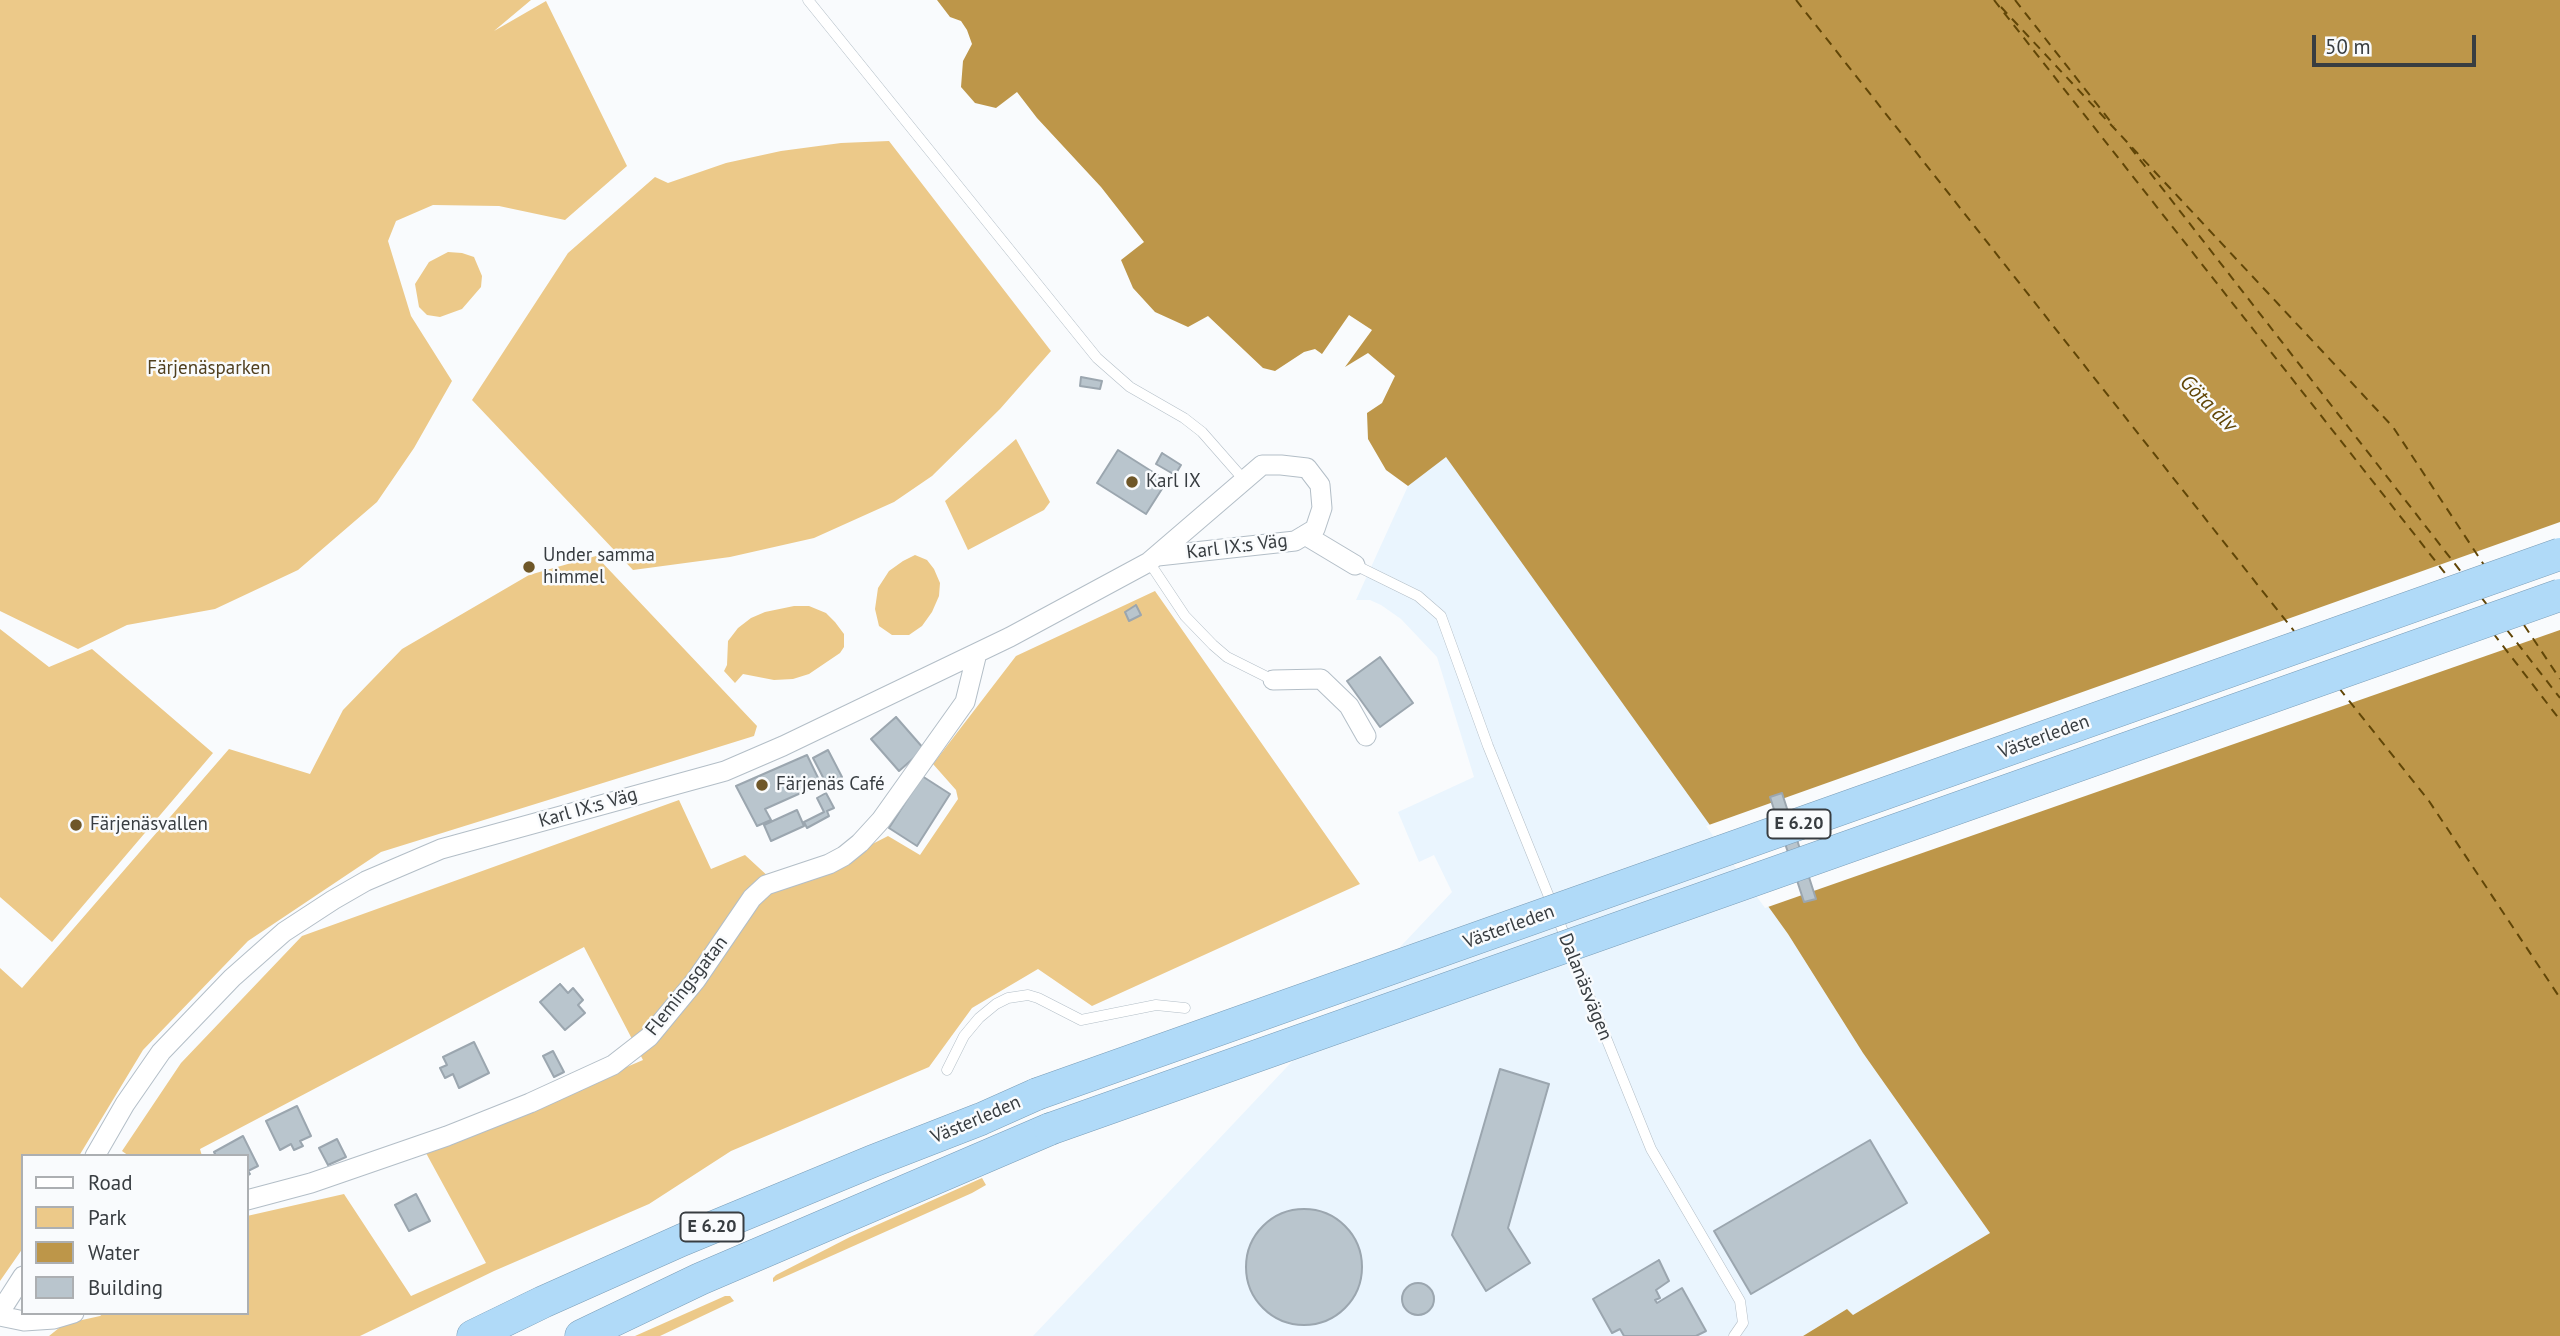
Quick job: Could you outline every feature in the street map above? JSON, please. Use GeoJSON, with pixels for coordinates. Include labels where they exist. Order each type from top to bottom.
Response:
{"type":"FeatureCollection","features":[{"type":"Feature","properties":{"kind":"highway","name":"Västerleden"},"geometry":{"type":"LineString","coordinates":[[473,1336],[682,1240],[1037,1094],[2560,554]]}},
{"type":"Feature","properties":{"kind":"highway","name":"Västerleden"},"geometry":{"type":"LineString","coordinates":[[580,1336],[700,1279],[1050,1129],[2560,595]]}},
{"type":"Feature","properties":{"kind":"street","name":"Karl IX:s Väg"},"geometry":{"type":"LineString","coordinates":[[96,1154],[125,1104],[161,1052],[232,978],[284,932],[366,881],[441,849],[725,771],[783,747],[977,653],[1153,559],[1262,465],[1307,468],[1320,485],[1322,508],[1315,529],[1295,541],[1153,559]]}},
{"type":"Feature","properties":{"kind":"street","name":"Dalanäsvägen"},"geometry":{"type":"LineString","coordinates":[[1305,535],[1355,565]]}},
{"type":"Feature","properties":{"kind":"street","name":"Flemingsgatan"},"geometry":{"type":"LineString","coordinates":[[248,1200],[311,1183],[447,1136],[530,1103],[613,1065],[649,1037],[696,980],[752,898],[766,885],[830,864],[860,843],[881,820],[965,702],[977,653]]}},
{"type":"Feature","properties":{"kind":"street"},"geometry":{"type":"LineString","coordinates":[[1273,680],[1321,679],[1349,706],[1366,736]]}},
{"type":"Feature","properties":{"kind":"street"},"geometry":{"type":"LineString","coordinates":[[21,1279],[0,1314],[24,1321],[54,1319],[67,1315]]}},
{"type":"Feature","properties":{"kind":"lane"},"geometry":{"type":"LineString","coordinates":[[808,0],[1097,358],[1130,387],[1184,418],[1202,432],[1244,481]]}},
{"type":"Feature","properties":{"kind":"lane"},"geometry":{"type":"LineString","coordinates":[[1153,559],[1185,616],[1213,645],[1227,657],[1273,680]]}},
{"type":"Feature","properties":{"kind":"lane","name":"Dalanäsvägen"},"geometry":{"type":"LineString","coordinates":[[1355,565],[1418,596],[1441,616],[1488,746],[1651,1149],[1740,1301],[1743,1324],[1734,1336]]}},
{"type":"Feature","properties":{"kind":"lane"},"geometry":{"type":"LineString","coordinates":[[947,1070],[964,1036],[979,1018],[1008,998],[1028,995],[1038,998],[1081,1020],[1141,1007],[1185,1007]]}},
{"type":"Feature","properties":{"kind":"shaded area"},"geometry":{"type":"Polygon","coordinates":[[[1446,456],[1788,934],[1863,1053],[1990,1233],[1853,1315],[1847,1309],[1803,1336],[1033,1336],[1452,892],[1434,855],[1419,862],[1398,812],[1474,777],[1437,657],[1401,619],[1370,600],[1356,600],[1408,486],[1446,456]]]}},
{"type":"Feature","properties":{"kind":"green space","name":"Färjenäsparken"},"geometry":{"type":"Polygon","coordinates":[[[0,0],[531,0],[494,31],[546,1],[627,166],[565,220],[499,206],[433,205],[396,221],[388,241],[411,316],[452,381],[414,448],[377,502],[298,570],[215,609],[127,625],[78,649],[0,611],[0,0]]]}},
{"type":"Feature","properties":{"kind":"green space"},"geometry":{"type":"Polygon","coordinates":[[[889,141],[1051,351],[1000,409],[932,476],[894,502],[814,538],[730,557],[633,570],[472,400],[568,253],[655,177],[668,183],[726,163],[781,151],[841,143],[889,141]]]}},
{"type":"Feature","properties":{"kind":"green space"},"geometry":{"type":"Polygon","coordinates":[[[448,252],[474,257],[482,276],[481,287],[462,309],[440,317],[427,315],[419,307],[415,284],[429,262],[448,252]]]}},
{"type":"Feature","properties":{"kind":"green space"},"geometry":{"type":"Polygon","coordinates":[[[1016,439],[1050,502],[1044,510],[968,550],[945,501],[1016,439]]]}},
{"type":"Feature","properties":{"kind":"green space"},"geometry":{"type":"Polygon","coordinates":[[[915,555],[927,560],[934,569],[940,583],[939,596],[922,626],[909,635],[892,635],[879,626],[875,609],[878,588],[889,571],[915,555]]]}},
{"type":"Feature","properties":{"kind":"green space"},"geometry":{"type":"Polygon","coordinates":[[[596,556],[757,726],[754,736],[381,852],[248,941],[143,1050],[80,1154],[21,1154],[21,1251],[0,1281],[0,968],[22,988],[229,749],[310,774],[343,710],[402,649],[529,575],[596,556]]]}},
{"type":"Feature","properties":{"kind":"green space"},"geometry":{"type":"Polygon","coordinates":[[[1155,591],[1360,884],[1092,1006],[1038,969],[972,1008],[929,1067],[731,1151],[649,1204],[494,1271],[360,1336],[49,1336],[64,1324],[101,1315],[248,1315],[248,1216],[344,1194],[411,1296],[486,1263],[426,1153],[643,1060],[584,947],[200,1149],[201,1154],[126,1154],[122,1151],[181,1063],[302,936],[679,800],[711,869],[745,855],[783,890],[888,836],[920,855],[958,799],[956,790],[933,764],[1016,656],[1155,591]]]}},
{"type":"Feature","properties":{"kind":"green space"},"geometry":{"type":"Polygon","coordinates":[[[794,606],[809,606],[826,613],[835,622],[844,634],[844,647],[840,653],[809,674],[793,679],[774,680],[743,674],[735,683],[724,671],[727,665],[728,641],[738,628],[751,618],[794,606]]]}},
{"type":"Feature","properties":{"kind":"green space","name":"Färjenäsvallen"},"geometry":{"type":"Polygon","coordinates":[[[0,629],[49,667],[92,649],[213,753],[52,942],[0,897],[0,629]]]}},
{"type":"Feature","properties":{"kind":"green space"},"geometry":{"type":"Polygon","coordinates":[[[982,1178],[986,1185],[972,1193],[773,1282],[776,1275],[850,1237],[982,1178]]]}},
{"type":"Feature","properties":{"kind":"green space"},"geometry":{"type":"Polygon","coordinates":[[[730,1296],[734,1301],[660,1336],[635,1336],[730,1296]]]}},
{"type":"Feature","properties":{"kind":"water","name":"Göta älv"},"geometry":{"type":"Polygon","coordinates":[[[937,0],[2560,0],[2560,1336],[1803,1336],[1847,1309],[1853,1315],[1990,1233],[1863,1053],[1788,934],[1446,457],[1408,486],[1386,470],[1368,439],[1367,413],[1382,403],[1395,376],[1368,353],[1345,367],[1372,330],[1349,315],[1322,354],[1315,349],[1304,352],[1275,371],[1263,368],[1208,316],[1188,327],[1155,312],[1133,288],[1121,260],[1144,242],[1101,187],[1037,118],[1017,92],[996,108],[975,103],[961,87],[963,61],[972,44],[961,21],[950,17],[937,0]]]}},
{"type":"Feature","properties":{"kind":"pier"},"geometry":{"type":"Polygon","coordinates":[[[2560,522],[2560,630],[1765,908],[1706,826],[2560,522]]]}},
{"type":"Feature","properties":{"kind":"building"},"geometry":{"type":"Polygon","coordinates":[[[1081,377],[1102,381],[1100,389],[1080,386],[1081,377]]]}},
{"type":"Feature","properties":{"kind":"building","name":"Karl IX"},"geometry":{"type":"Polygon","coordinates":[[[1118,450],[1167,481],[1146,514],[1097,483],[1118,450]]]}},
{"type":"Feature","properties":{"kind":"building"},"geometry":{"type":"Polygon","coordinates":[[[1162,453],[1181,465],[1175,475],[1156,464],[1162,453]]]}},
{"type":"Feature","properties":{"kind":"building"},"geometry":{"type":"Polygon","coordinates":[[[1136,605],[1141,615],[1129,621],[1125,612],[1136,605]]]}},
{"type":"Feature","properties":{"kind":"building"},"geometry":{"type":"Polygon","coordinates":[[[1380,657],[1413,703],[1380,727],[1347,681],[1380,657]]]}},
{"type":"Feature","properties":{"kind":"building"},"geometry":{"type":"Polygon","coordinates":[[[896,717],[924,749],[899,771],[871,739],[896,717]]]}},
{"type":"Feature","properties":{"kind":"building"},"geometry":{"type":"Polygon","coordinates":[[[828,750],[842,777],[827,785],[813,758],[828,750]]]}},
{"type":"Feature","properties":{"kind":"building"},"geometry":{"type":"Polygon","coordinates":[[[807,755],[821,784],[765,809],[771,820],[757,826],[736,786],[807,755]]]}},
{"type":"Feature","properties":{"kind":"building"},"geometry":{"type":"Polygon","coordinates":[[[922,776],[950,794],[917,846],[889,828],[922,776]]]}},
{"type":"Feature","properties":{"kind":"building"},"geometry":{"type":"Polygon","coordinates":[[[826,793],[834,808],[827,811],[829,816],[807,828],[804,822],[824,812],[817,798],[826,793]]]}},
{"type":"Feature","properties":{"kind":"building"},"geometry":{"type":"Polygon","coordinates":[[[1782,793],[1816,899],[1804,902],[1770,797],[1782,793]]]}},
{"type":"Feature","properties":{"kind":"building"},"geometry":{"type":"Polygon","coordinates":[[[797,810],[804,826],[771,841],[764,825],[797,810]]]}},
{"type":"Feature","properties":{"kind":"building"},"geometry":{"type":"Polygon","coordinates":[[[560,984],[568,993],[573,988],[583,1000],[578,1005],[585,1013],[565,1030],[540,1002],[560,984]]]}},
{"type":"Feature","properties":{"kind":"building"},"geometry":{"type":"Polygon","coordinates":[[[474,1042],[489,1073],[459,1088],[453,1074],[445,1078],[440,1068],[447,1065],[443,1057],[474,1042]]]}},
{"type":"Feature","properties":{"kind":"building"},"geometry":{"type":"Polygon","coordinates":[[[553,1051],[564,1072],[554,1077],[543,1056],[553,1051]]]}},
{"type":"Feature","properties":{"kind":"building"},"geometry":{"type":"Polygon","coordinates":[[[1500,1069],[1549,1084],[1508,1228],[1530,1263],[1486,1291],[1452,1235],[1500,1069]]]}},
{"type":"Feature","properties":{"kind":"building"},"geometry":{"type":"Polygon","coordinates":[[[297,1106],[311,1136],[300,1141],[303,1146],[294,1150],[291,1144],[280,1150],[266,1121],[297,1106]]]}},
{"type":"Feature","properties":{"kind":"building"},"geometry":{"type":"Polygon","coordinates":[[[243,1136],[258,1166],[248,1171],[248,1154],[214,1152],[243,1136]]]}},
{"type":"Feature","properties":{"kind":"building"},"geometry":{"type":"Polygon","coordinates":[[[337,1139],[346,1157],[328,1165],[319,1148],[337,1139]]]}},
{"type":"Feature","properties":{"kind":"building"},"geometry":{"type":"Polygon","coordinates":[[[1870,1140],[1907,1203],[1751,1294],[1714,1231],[1870,1140]]]}},
{"type":"Feature","properties":{"kind":"building"},"geometry":{"type":"Polygon","coordinates":[[[416,1194],[430,1221],[409,1231],[395,1205],[416,1194]]]}},
{"type":"Feature","properties":{"kind":"building"},"geometry":{"type":"Polygon","coordinates":[[[1304,1209],[1326,1214],[1345,1226],[1357,1245],[1362,1267],[1357,1289],[1345,1308],[1326,1320],[1304,1325],[1282,1320],[1263,1308],[1251,1289],[1246,1267],[1251,1245],[1263,1226],[1282,1214],[1304,1209]]]}},
{"type":"Feature","properties":{"kind":"building"},"geometry":{"type":"Polygon","coordinates":[[[1659,1260],[1669,1281],[1656,1290],[1660,1298],[1655,1300],[1657,1303],[1682,1288],[1706,1331],[1696,1336],[1624,1336],[1620,1329],[1612,1333],[1593,1299],[1659,1260]]]}},
{"type":"Feature","properties":{"kind":"building"},"geometry":{"type":"Polygon","coordinates":[[[1418,1283],[1429,1288],[1434,1299],[1429,1310],[1418,1315],[1407,1310],[1402,1299],[1407,1288],[1418,1283]]]}},
{"type":"Feature","properties":{"kind":"ferry route"},"geometry":{"type":"LineString","coordinates":[[1796,0],[2294,631]]}},
{"type":"Feature","properties":{"kind":"ferry route"},"geometry":{"type":"LineString","coordinates":[[1994,0],[2448,577]]}},
{"type":"Feature","properties":{"kind":"ferry route"},"geometry":{"type":"LineString","coordinates":[[2015,0],[2114,126]]}},
{"type":"Feature","properties":{"kind":"ferry route"},"geometry":{"type":"LineString","coordinates":[[2001,7],[2393,427],[2484,565]]}},
{"type":"Feature","properties":{"kind":"ferry route"},"geometry":{"type":"LineString","coordinates":[[2130,147],[2462,573]]}},
{"type":"Feature","properties":{"kind":"ferry route"},"geometry":{"type":"LineString","coordinates":[[2481,597],[2488,606]]}},
{"type":"Feature","properties":{"kind":"ferry route"},"geometry":{"type":"LineString","coordinates":[[2524,625],[2560,679]]}},
{"type":"Feature","properties":{"kind":"ferry route"},"geometry":{"type":"LineString","coordinates":[[2507,630],[2560,698]]}},
{"type":"Feature","properties":{"kind":"ferry route"},"geometry":{"type":"LineString","coordinates":[[2493,633],[2560,720]]}},
{"type":"Feature","properties":{"kind":"ferry route"},"geometry":{"type":"LineString","coordinates":[[2339,688],[2429,801],[2560,998]]}},
{"type":"Feature","properties":{"kind":"place","name":"Karl IX"},"geometry":{"type":"Point","coordinates":[1132,482]}},
{"type":"Feature","properties":{"kind":"place","name":"Under samma himmel"},"geometry":{"type":"Point","coordinates":[529,567]}},
{"type":"Feature","properties":{"kind":"place","name":"Färjenäs Café"},"geometry":{"type":"Point","coordinates":[762,785]}},
{"type":"Feature","properties":{"kind":"place","name":"Färjenäsvallen"},"geometry":{"type":"Point","coordinates":[76,825]}}]}
